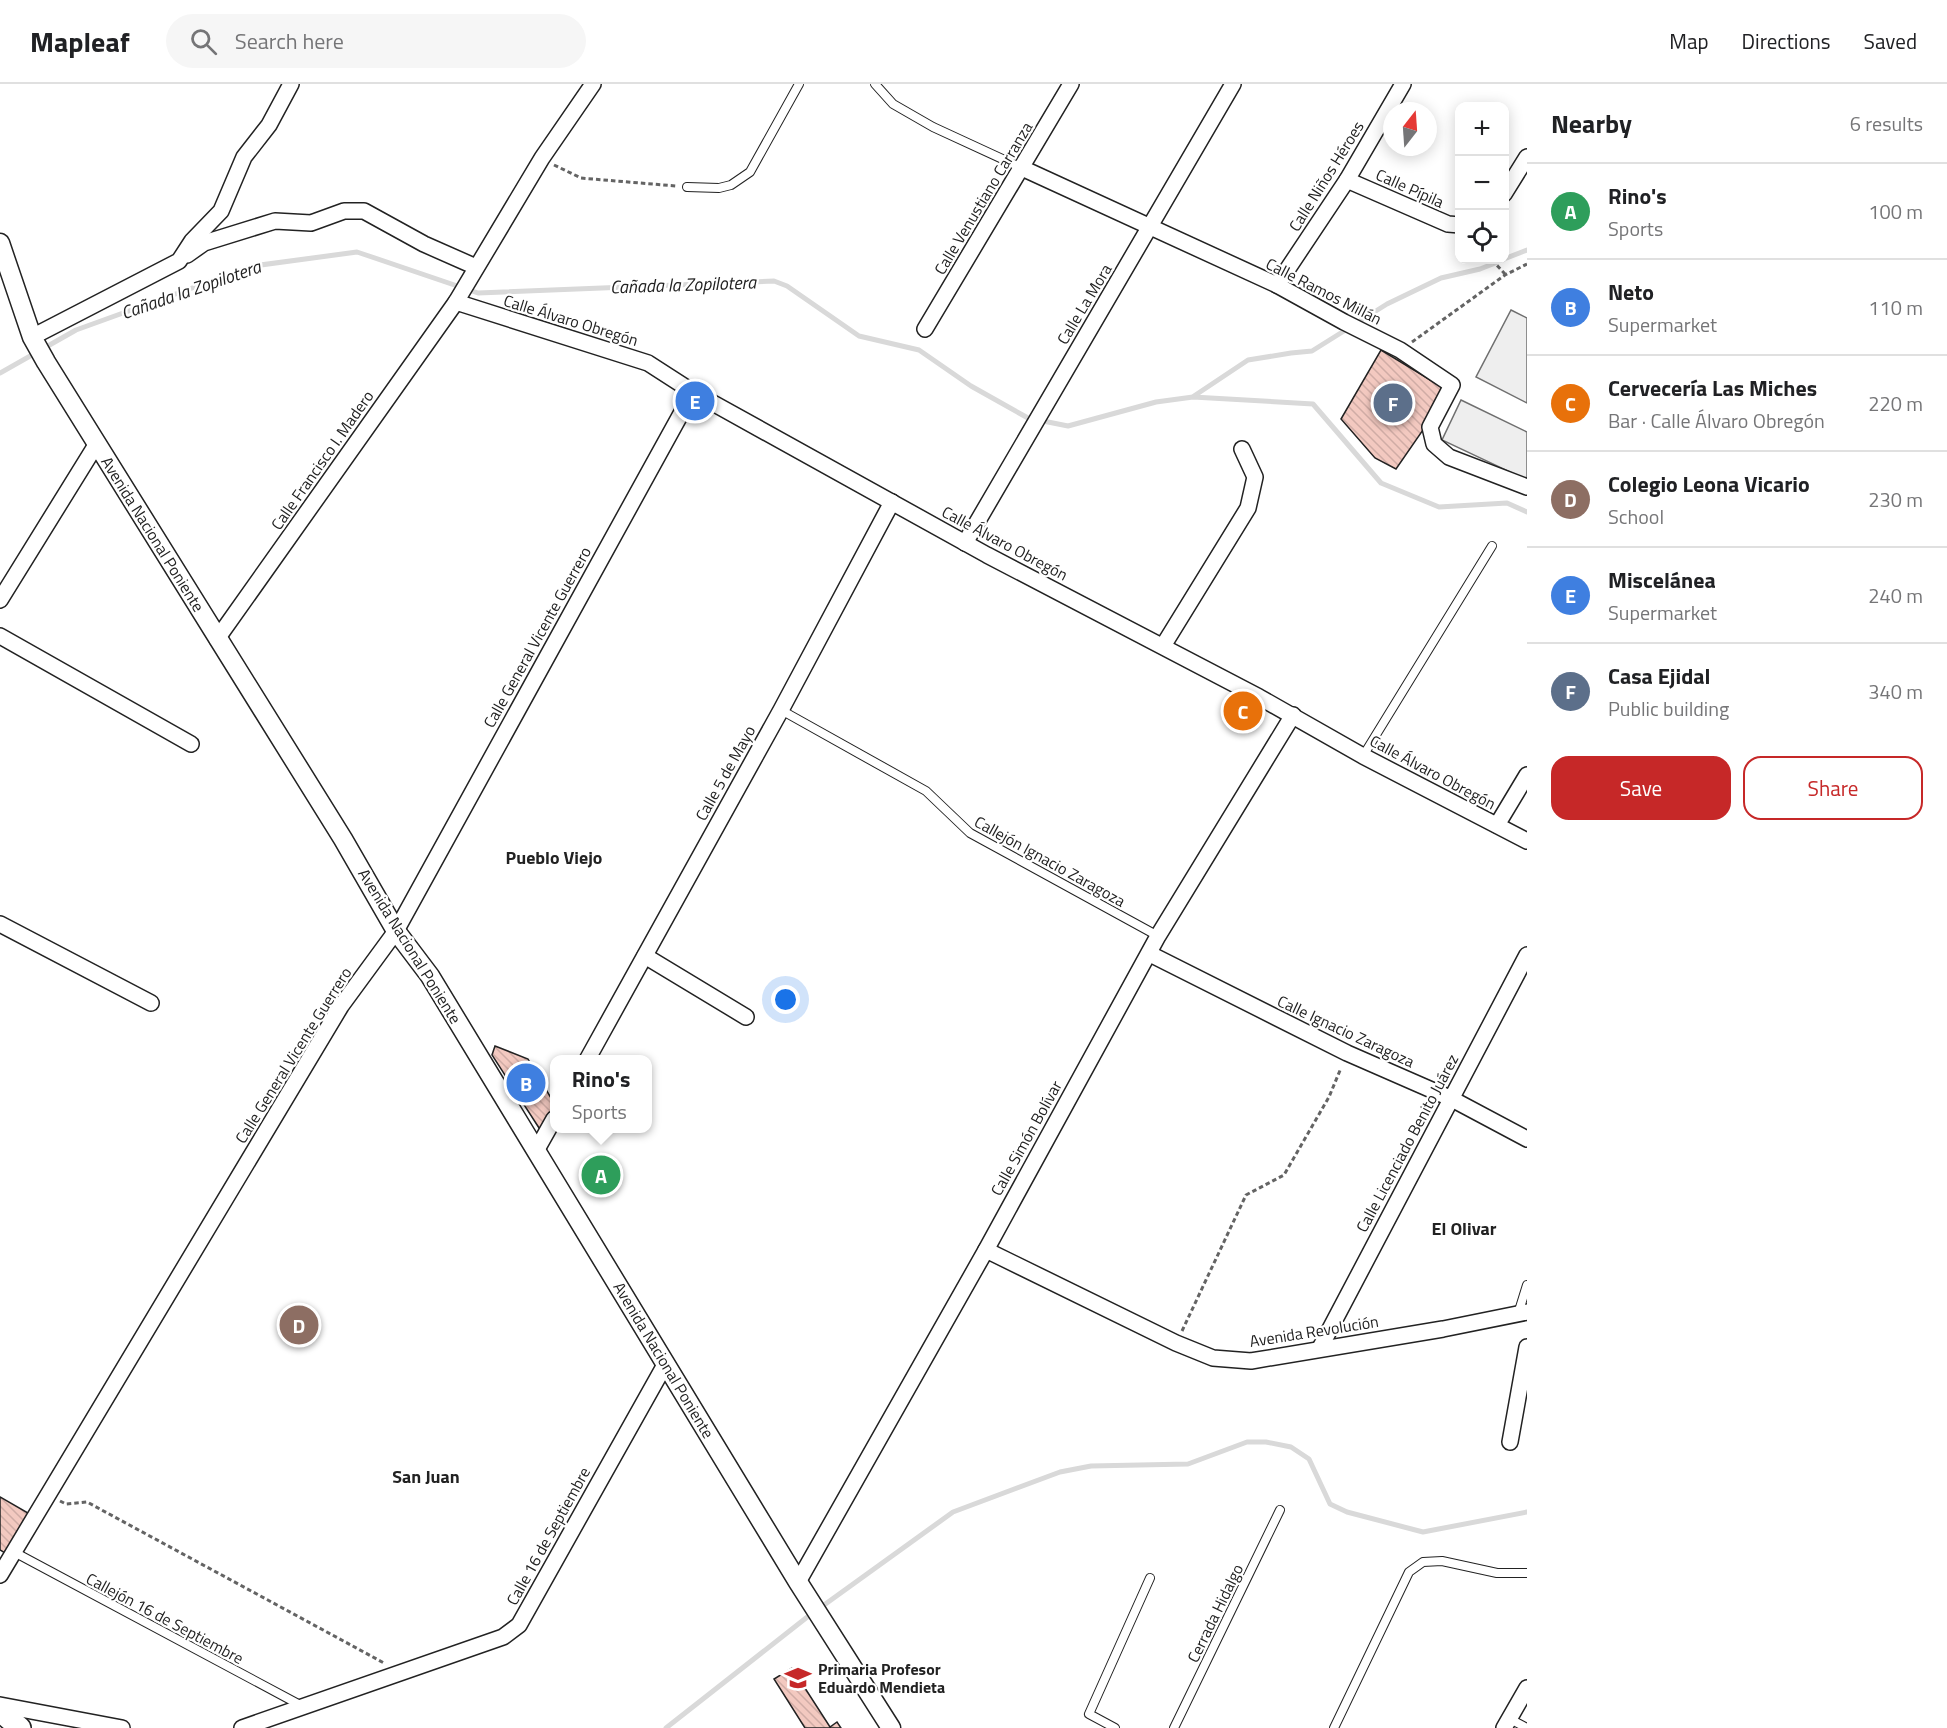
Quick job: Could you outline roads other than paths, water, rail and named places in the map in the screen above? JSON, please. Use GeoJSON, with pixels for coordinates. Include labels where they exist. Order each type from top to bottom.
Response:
{"type":"FeatureCollection","features":[{"type":"Feature","properties":{"kind":"main road"},"geometry":{"type":"LineString","coordinates":[[0,1711],[20,1728]]}},
{"type":"Feature","properties":{"kind":"street"},"geometry":{"type":"LineString","coordinates":[[179,261],[192,241],[221,211],[244,157],[269,125],[291,84]]}},
{"type":"Feature","properties":{"kind":"street"},"geometry":{"type":"LineString","coordinates":[[32,337],[179,261],[204,243],[275,221],[311,224],[344,211],[364,211],[424,244],[476,267],[542,159],[593,84]]}},
{"type":"Feature","properties":{"kind":"street","name":"Calle Venustiano Carranza"},"geometry":{"type":"LineString","coordinates":[[925,329],[1071,84]]}},
{"type":"Feature","properties":{"kind":"street","name":"Calle La Mora"},"geometry":{"type":"LineString","coordinates":[[965,543],[1233,84]]}},
{"type":"Feature","properties":{"kind":"street","name":"Calle Niños Héroes"},"geometry":{"type":"LineString","coordinates":[[1277,285],[1347,180],[1403,84]]}},
{"type":"Feature","properties":{"kind":"street"},"geometry":{"type":"LineString","coordinates":[[1509,186],[1527,157]]}},
{"type":"Feature","properties":{"kind":"street","name":"Calle Ramos Millán"},"geometry":{"type":"LineString","coordinates":[[1022,168],[1277,285],[1400,350],[1452,385],[1431,428],[1434,444],[1449,457],[1527,487]]}},
{"type":"Feature","properties":{"kind":"street","name":"Calle Pípila"},"geometry":{"type":"LineString","coordinates":[[1347,180],[1448,224],[1455,225]]}},
{"type":"Feature","properties":{"kind":"street","name":"Avenida Nacional Poniente"},"geometry":{"type":"LineString","coordinates":[[0,243],[32,337],[46,362],[343,839],[396,931],[430,976],[798,1582],[891,1728]]}},
{"type":"Feature","properties":{"kind":"street","name":"Calle Francisco I. Madero"},"geometry":{"type":"LineString","coordinates":[[217,639],[456,302],[476,267]]}},
{"type":"Feature","properties":{"kind":"street","name":"Calle Álvaro Obregón"},"geometry":{"type":"LineString","coordinates":[[456,302],[648,363],[693,392],[965,543],[1527,841]]}},
{"type":"Feature","properties":{"kind":"street","name":"Calle General Vicente Guerrero"},"geometry":{"type":"LineString","coordinates":[[0,1575],[341,1006],[396,931],[693,392]]}},
{"type":"Feature","properties":{"kind":"street"},"geometry":{"type":"LineString","coordinates":[[0,600],[96,445]]}},
{"type":"Feature","properties":{"kind":"street"},"geometry":{"type":"LineString","coordinates":[[1163,646],[1248,508],[1255,477],[1242,449]]}},
{"type":"Feature","properties":{"kind":"street","name":"Calle 5 de Mayo"},"geometry":{"type":"LineString","coordinates":[[589,1055],[780,710],[892,501]]}},
{"type":"Feature","properties":{"kind":"street"},"geometry":{"type":"LineString","coordinates":[[0,636],[191,744]]}},
{"type":"Feature","properties":{"kind":"street","name":"Calle Simón Bolívar"},"geometry":{"type":"LineString","coordinates":[[798,1582],[986,1250],[1158,936],[1293,715]]}},
{"type":"Feature","properties":{"kind":"street"},"geometry":{"type":"LineString","coordinates":[[1497,825],[1527,776]]}},
{"type":"Feature","properties":{"kind":"street"},"geometry":{"type":"LineString","coordinates":[[0,924],[151,1003]]}},
{"type":"Feature","properties":{"kind":"street","name":"Calle Ignacio Zaragoza"},"geometry":{"type":"LineString","coordinates":[[1150,954],[1347,1053],[1450,1098],[1527,1139]]}},
{"type":"Feature","properties":{"kind":"street","name":"Calle Licenciado Benito Juárez"},"geometry":{"type":"LineString","coordinates":[[1320,1348],[1527,955]]}},
{"type":"Feature","properties":{"kind":"street"},"geometry":{"type":"LineString","coordinates":[[645,956],[746,1017]]}},
{"type":"Feature","properties":{"kind":"street"},"geometry":{"type":"LineString","coordinates":[[536,1151],[550,1127]]}},
{"type":"Feature","properties":{"kind":"street","name":"Avenida Revolución"},"geometry":{"type":"LineString","coordinates":[[986,1250],[1176,1343],[1214,1358],[1251,1361],[1443,1329],[1522,1313]]}},
{"type":"Feature","properties":{"kind":"street"},"geometry":{"type":"LineString","coordinates":[[1510,1443],[1527,1347]]}},
{"type":"Feature","properties":{"kind":"street","name":"Calle 16 de Septiembre"},"geometry":{"type":"LineString","coordinates":[[242,1728],[502,1637],[519,1625],[666,1363]]}},
{"type":"Feature","properties":{"kind":"street"},"geometry":{"type":"LineString","coordinates":[[1507,1723],[1527,1688]]}},
{"type":"Feature","properties":{"kind":"street"},"geometry":{"type":"LineString","coordinates":[[0,1705],[122,1728]]}},
{"type":"Feature","properties":{"kind":"lane"},"geometry":{"type":"LineString","coordinates":[[687,187],[719,188],[731,185],[750,172],[799,84]]}},
{"type":"Feature","properties":{"kind":"lane"},"geometry":{"type":"LineString","coordinates":[[874,84],[893,104],[933,127],[1022,168]]}},
{"type":"Feature","properties":{"kind":"lane"},"geometry":{"type":"LineString","coordinates":[[1363,756],[1492,546]]}},
{"type":"Feature","properties":{"kind":"lane","name":"Callejón Ignacio Zaragoza"},"geometry":{"type":"LineString","coordinates":[[780,710],[926,791],[970,834],[1158,936]]}},
{"type":"Feature","properties":{"kind":"lane"},"geometry":{"type":"LineString","coordinates":[[1522,1313],[1527,1286]]}},
{"type":"Feature","properties":{"kind":"lane","name":"Cerrada Hidalgo"},"geometry":{"type":"LineString","coordinates":[[1174,1728],[1280,1510]]}},
{"type":"Feature","properties":{"kind":"lane","name":"Callejón 16 de Septiembre"},"geometry":{"type":"LineString","coordinates":[[14,1552],[303,1707]]}},
{"type":"Feature","properties":{"kind":"lane"},"geometry":{"type":"LineString","coordinates":[[1334,1728],[1409,1572],[1423,1562],[1442,1561],[1497,1574],[1527,1573]]}},
{"type":"Feature","properties":{"kind":"lane"},"geometry":{"type":"LineString","coordinates":[[1115,1728],[1089,1714],[1150,1578]]}},
{"type":"Feature","properties":{"kind":"lane"},"geometry":{"type":"LineString","coordinates":[[1507,1723],[1527,1728]]}},
{"type":"Feature","properties":{"kind":"waterway"},"geometry":{"type":"LineString","coordinates":[[1509,257],[1527,250]]}},
{"type":"Feature","properties":{"kind":"waterway","name":"Cañada la Zopilotera"},"geometry":{"type":"LineString","coordinates":[[0,373],[76,330],[253,266],[357,252],[478,293],[774,281],[787,286],[859,336],[919,350],[971,386],[1028,418],[1068,426],[1156,402],[1193,397],[1313,404],[1381,483],[1439,507],[1507,503],[1527,512]]}},
{"type":"Feature","properties":{"kind":"waterway"},"geometry":{"type":"LineString","coordinates":[[1194,396],[1248,360],[1312,351],[1387,304],[1441,278],[1493,264]]}},
{"type":"Feature","properties":{"kind":"waterway"},"geometry":{"type":"LineString","coordinates":[[666,1728],[806,1618],[953,1512],[1060,1472],[1091,1466],[1188,1464],[1247,1442],[1266,1442],[1291,1447],[1309,1459],[1330,1504],[1347,1512],[1423,1532],[1527,1512]]}},
{"type":"Feature","properties":{"kind":"place","name":"Miscelánea"},"geometry":{"type":"Point","coordinates":[695,401]}},
{"type":"Feature","properties":{"kind":"place","name":"Casa Ejidal"},"geometry":{"type":"Point","coordinates":[1393,403]}},
{"type":"Feature","properties":{"kind":"place","name":"Cervecería Las Miches"},"geometry":{"type":"Point","coordinates":[1243,711]}},
{"type":"Feature","properties":{"kind":"place","name":"Neto"},"geometry":{"type":"Point","coordinates":[526,1083]}},
{"type":"Feature","properties":{"kind":"place","name":"Rino's"},"geometry":{"type":"Point","coordinates":[601,1175]}},
{"type":"Feature","properties":{"kind":"place","name":"Colegio Leona Vicario"},"geometry":{"type":"Point","coordinates":[299,1325]}},
{"type":"Feature","properties":{"kind":"place","name":"Primaria Profesor Eduardo Mendieta"},"geometry":{"type":"Point","coordinates":[798,1678]}},
{"type":"Feature","properties":{"kind":"district","name":"Pueblo Viejo"},"geometry":{"type":"Point","coordinates":[554,858]}},
{"type":"Feature","properties":{"kind":"district","name":"El Olivar"},"geometry":{"type":"Point","coordinates":[1464,1229]}},
{"type":"Feature","properties":{"kind":"district","name":"San Juan"},"geometry":{"type":"Point","coordinates":[426,1477]}}]}
